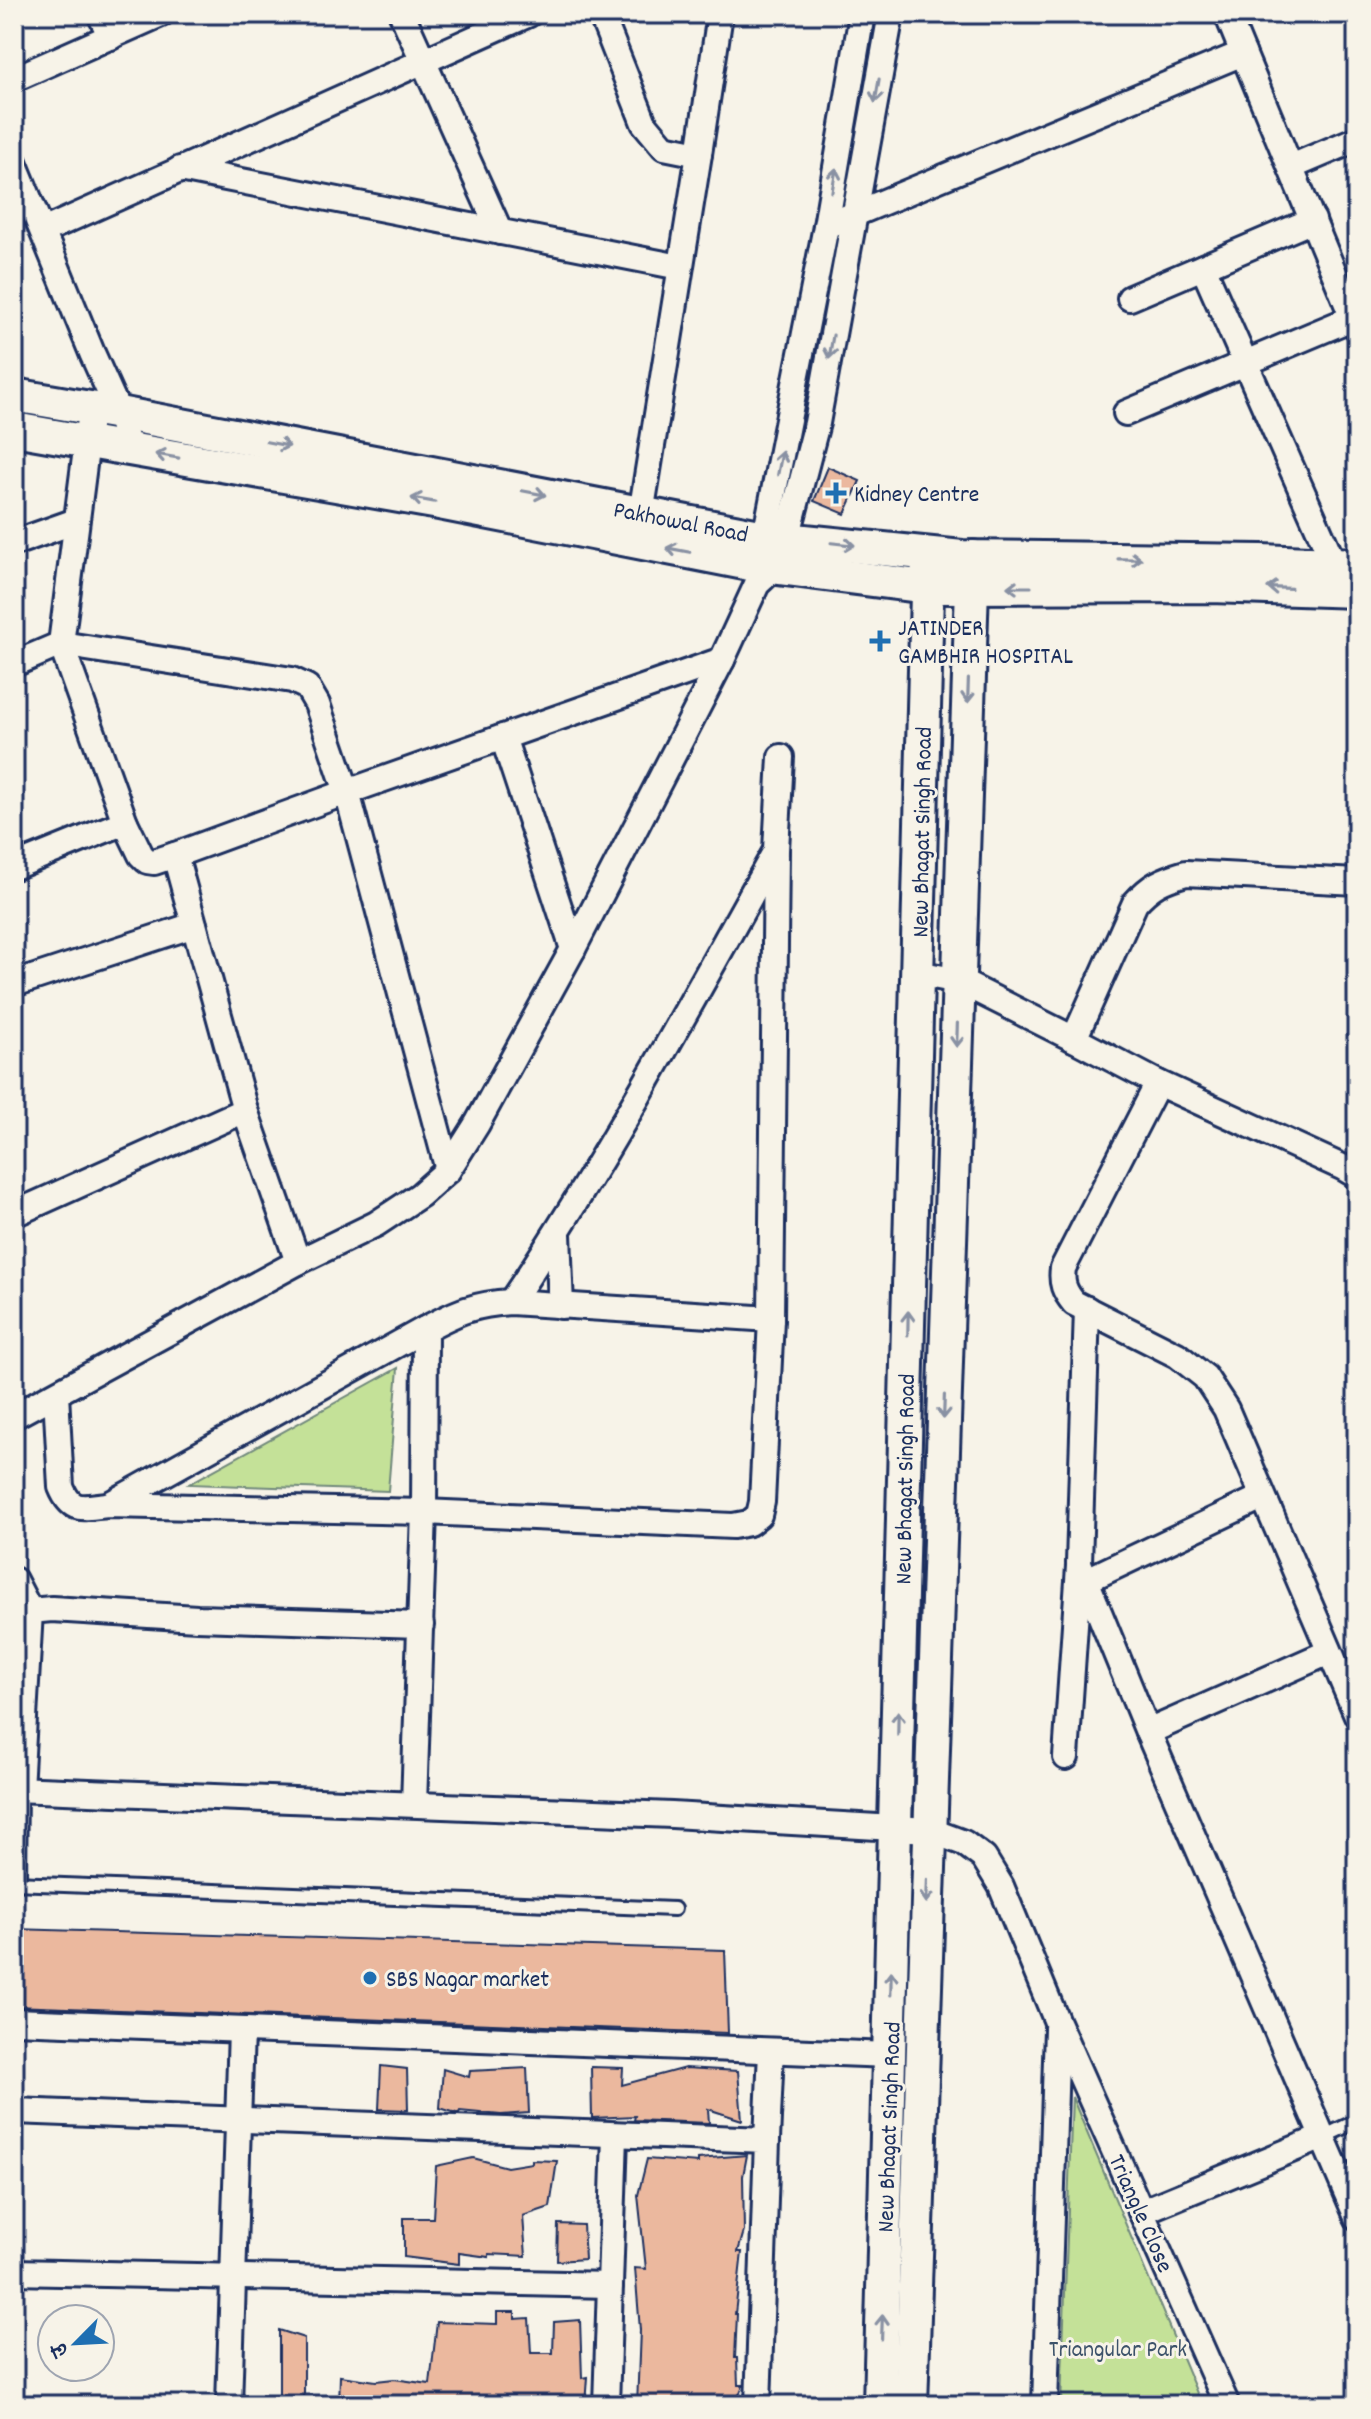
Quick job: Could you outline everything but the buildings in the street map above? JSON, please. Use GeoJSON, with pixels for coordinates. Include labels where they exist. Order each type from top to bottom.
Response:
{"type":"FeatureCollection","features":[{"type":"Feature","properties":{"kind":"street"},"geometry":{"type":"LineString","coordinates":[[100,14],[111,37]]}},
{"type":"Feature","properties":{"kind":"street"},"geometry":{"type":"LineString","coordinates":[[14,79],[161,14]]}},
{"type":"Feature","properties":{"kind":"street"},"geometry":{"type":"LineString","coordinates":[[402,14],[500,232]]}},
{"type":"Feature","properties":{"kind":"street"},"geometry":{"type":"LineString","coordinates":[[43,231],[529,14]]}},
{"type":"Feature","properties":{"kind":"street"},"geometry":{"type":"LineString","coordinates":[[601,14],[644,123],[664,147],[699,154]]}},
{"type":"Feature","properties":{"kind":"street"},"geometry":{"type":"LineString","coordinates":[[641,514],[720,14]]}},
{"type":"Feature","properties":{"kind":"street"},"geometry":{"type":"LineString","coordinates":[[768,559],[862,14]]}},
{"type":"Feature","properties":{"kind":"street"},"geometry":{"type":"LineString","coordinates":[[14,1416],[158,1336],[376,1224],[420,1195],[448,1170],[477,1124],[573,949],[722,660],[768,559],[817,423],[891,14]]}},
{"type":"Feature","properties":{"kind":"street"},"geometry":{"type":"LineString","coordinates":[[1126,413],[1247,362],[1356,321],[1227,14]]}},
{"type":"Feature","properties":{"kind":"street"},"geometry":{"type":"LineString","coordinates":[[826,226],[1243,53]]}},
{"type":"Feature","properties":{"kind":"street"},"geometry":{"type":"LineString","coordinates":[[1291,167],[1357,139]]}},
{"type":"Feature","properties":{"kind":"street"},"geometry":{"type":"LineString","coordinates":[[14,162],[92,353],[105,410],[129,450]]}},
{"type":"Feature","properties":{"kind":"street"},"geometry":{"type":"LineString","coordinates":[[180,169],[680,267]]}},
{"type":"Feature","properties":{"kind":"street"},"geometry":{"type":"LineString","coordinates":[[1130,298],[1313,220]]}},
{"type":"Feature","properties":{"kind":"street"},"geometry":{"type":"LineString","coordinates":[[1203,267],[1346,564]]}},
{"type":"Feature","properties":{"kind":"street","name":"Pakhowal Road"},"geometry":{"type":"LineString","coordinates":[[14,395],[641,514],[768,559],[928,554],[972,573],[1357,591]]}},
{"type":"Feature","properties":{"kind":"street"},"geometry":{"type":"LineString","coordinates":[[105,410],[88,442],[61,644],[125,822],[147,861],[154,862],[175,855],[722,660]]}},
{"type":"Feature","properties":{"kind":"street","name":"Pakhowal Road"},"geometry":{"type":"LineString","coordinates":[[14,429],[927,587],[972,573],[1346,564]]}},
{"type":"Feature","properties":{"kind":"street"},"geometry":{"type":"LineString","coordinates":[[14,543],[76,521]]}},
{"type":"Feature","properties":{"kind":"street","name":"New Bhagat Singh Road"},"geometry":{"type":"LineString","coordinates":[[880,2405],[928,554]]}},
{"type":"Feature","properties":{"kind":"street","name":"New Bhagat Singh Road"},"geometry":{"type":"LineString","coordinates":[[911,2405],[972,573]]}},
{"type":"Feature","properties":{"kind":"street"},"geometry":{"type":"LineString","coordinates":[[14,664],[61,644],[292,680],[307,687],[317,704],[347,792],[448,1170]]}},
{"type":"Feature","properties":{"kind":"street"},"geometry":{"type":"LineString","coordinates":[[503,737],[573,949]]}},
{"type":"Feature","properties":{"kind":"street"},"geometry":{"type":"LineString","coordinates":[[56,1394],[61,1487],[66,1501],[76,1507],[108,1505],[424,1512],[733,1526],[749,1523],[759,1515],[771,1319],[776,850],[781,757]]}},
{"type":"Feature","properties":{"kind":"street"},"geometry":{"type":"LineString","coordinates":[[14,867],[125,822]]}},
{"type":"Feature","properties":{"kind":"street"},"geometry":{"type":"LineString","coordinates":[[511,1302],[558,1234],[776,850]]}},
{"type":"Feature","properties":{"kind":"street"},"geometry":{"type":"LineString","coordinates":[[175,855],[245,1110],[298,1262]]}},
{"type":"Feature","properties":{"kind":"street"},"geometry":{"type":"LineString","coordinates":[[1074,1039],[1135,903],[1148,888],[1186,873],[1357,882]]}},
{"type":"Feature","properties":{"kind":"street"},"geometry":{"type":"LineString","coordinates":[[14,984],[194,925]]}},
{"type":"Feature","properties":{"kind":"street"},"geometry":{"type":"LineString","coordinates":[[917,973],[959,981],[1158,1083],[1352,1168]]}},
{"type":"Feature","properties":{"kind":"street"},"geometry":{"type":"LineString","coordinates":[[1158,1083],[1063,1268],[1061,1282],[1074,1303],[1177,1355],[1205,1377],[1226,1409],[1329,1652],[1349,1676],[1357,1715]]}},
{"type":"Feature","properties":{"kind":"street"},"geometry":{"type":"LineString","coordinates":[[14,1214],[245,1110]]}},
{"type":"Feature","properties":{"kind":"street"},"geometry":{"type":"LineString","coordinates":[[558,1234],[561,1306]]}},
{"type":"Feature","properties":{"kind":"street"},"geometry":{"type":"LineString","coordinates":[[108,1505],[425,1329],[485,1303],[511,1302],[771,1319]]}},
{"type":"Feature","properties":{"kind":"street"},"geometry":{"type":"LineString","coordinates":[[1066,1757],[1083,1572],[1087,1309]]}},
{"type":"Feature","properties":{"kind":"street"},"geometry":{"type":"LineString","coordinates":[[414,1804],[424,1512],[425,1329]]}},
{"type":"Feature","properties":{"kind":"street"},"geometry":{"type":"LineString","coordinates":[[1083,1572],[1262,1497]]}},
{"type":"Feature","properties":{"kind":"street"},"geometry":{"type":"LineString","coordinates":[[1083,1572],[1148,1732],[1357,2217]]}},
{"type":"Feature","properties":{"kind":"street"},"geometry":{"type":"LineString","coordinates":[[14,1580],[22,1614],[17,1789]]}},
{"type":"Feature","properties":{"kind":"street"},"geometry":{"type":"LineString","coordinates":[[22,1614],[52,1609],[197,1618],[421,1625]]}},
{"type":"Feature","properties":{"kind":"street"},"geometry":{"type":"LineString","coordinates":[[1148,1732],[1329,1652]]}},
{"type":"Feature","properties":{"kind":"street","name":"Triangle Close"},"geometry":{"type":"LineString","coordinates":[[17,1789],[414,1804],[895,1828],[929,1830],[964,1843],[984,1858],[1001,1886],[1057,2022],[1227,2405]]}},
{"type":"Feature","properties":{"kind":"street"},"geometry":{"type":"LineString","coordinates":[[14,2021],[771,2051],[922,2054]]}},
{"type":"Feature","properties":{"kind":"street","name":"Triangle Close"},"geometry":{"type":"LineString","coordinates":[[1045,2405],[1057,2022]]}},
{"type":"Feature","properties":{"kind":"street"},"geometry":{"type":"LineString","coordinates":[[229,2405],[241,2030]]}},
{"type":"Feature","properties":{"kind":"street"},"geometry":{"type":"LineString","coordinates":[[758,2405],[771,2051]]}},
{"type":"Feature","properties":{"kind":"street"},"geometry":{"type":"LineString","coordinates":[[14,2111],[767,2140]]}},
{"type":"Feature","properties":{"kind":"street"},"geometry":{"type":"LineString","coordinates":[[606,2405],[615,2135]]}},
{"type":"Feature","properties":{"kind":"street"},"geometry":{"type":"LineString","coordinates":[[1141,2212],[1323,2137]]}},
{"type":"Feature","properties":{"kind":"street"},"geometry":{"type":"LineString","coordinates":[[14,2272],[610,2285]]}},
{"type":"Feature","properties":{"kind":"lane"},"geometry":{"type":"LineString","coordinates":[[17,1789],[16,1884],[674,1909]]}},
{"type":"Feature","properties":{"kind":"lane"},"geometry":{"type":"LineString","coordinates":[[1323,2137],[1357,2121]]}},
{"type":"Feature","properties":{"kind":"green space"},"geometry":{"type":"Polygon","coordinates":[[[398,1368],[388,1491],[189,1484],[398,1368]]]}},
{"type":"Feature","properties":{"kind":"green space","name":"Triangular Park"},"geometry":{"type":"Polygon","coordinates":[[[1072,2097],[1202,2405],[1061,2405],[1072,2097]]]}},
{"type":"Feature","properties":{"kind":"place","name":"Kidney Centre"},"geometry":{"type":"Point","coordinates":[836,493]}},
{"type":"Feature","properties":{"kind":"place","name":"JATINDER GAMBHIR HOSPITAL"},"geometry":{"type":"Point","coordinates":[880,641]}},
{"type":"Feature","properties":{"kind":"place","name":"SBS Nagar market"},"geometry":{"type":"Point","coordinates":[370,1978]}}]}
